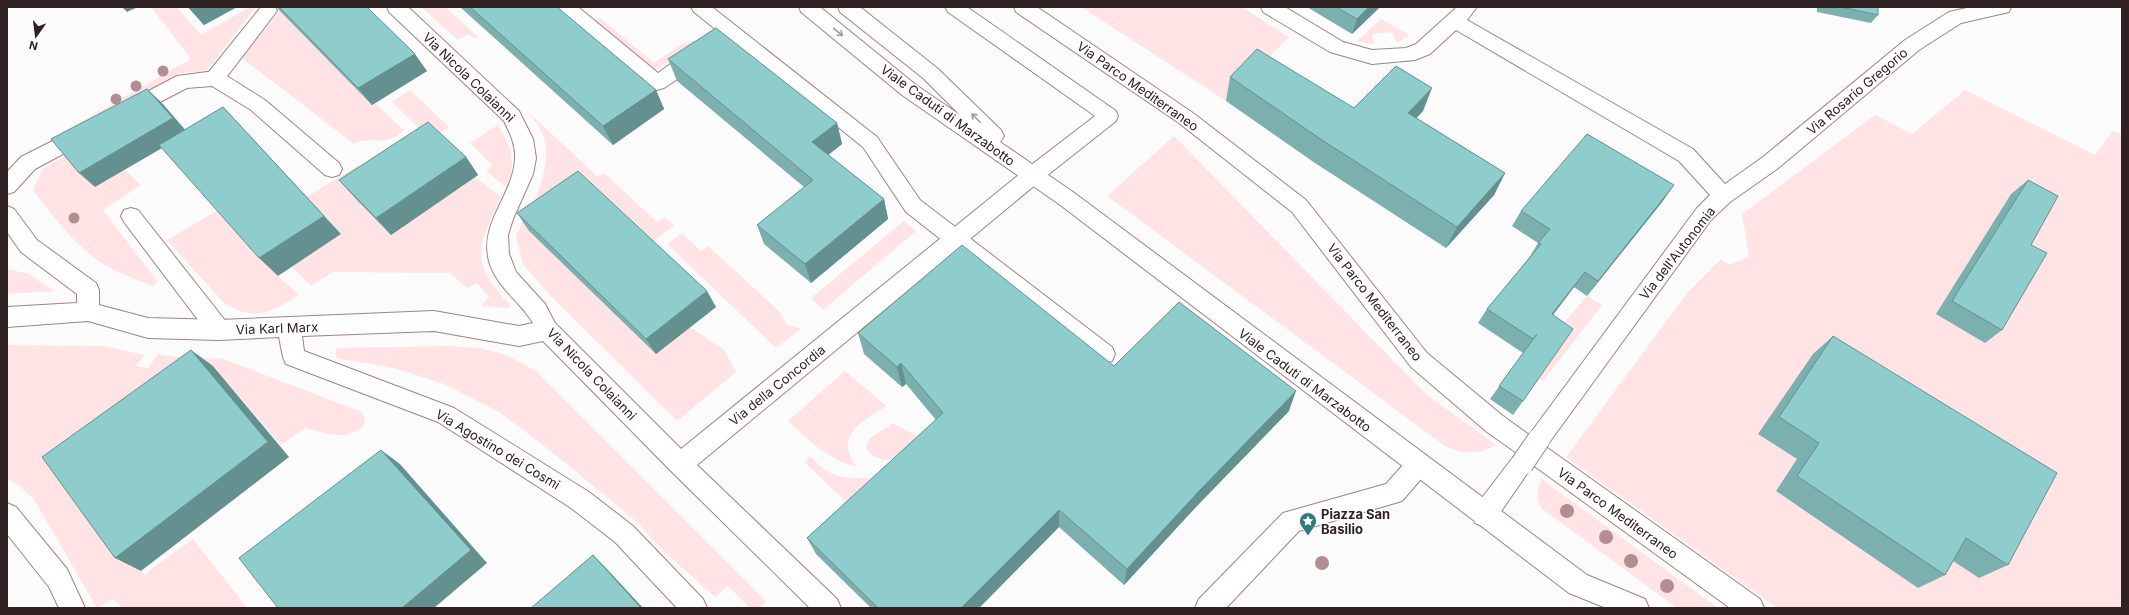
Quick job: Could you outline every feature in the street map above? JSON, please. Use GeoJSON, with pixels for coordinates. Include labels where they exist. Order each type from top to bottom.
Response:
{"type":"FeatureCollection","features":[{"type":"Feature","properties":{"kind":"street","name":"Via Nicola Colaianni"},"geometry":{"type":"LineString","coordinates":[[396,7],[512,116],[524,139],[526,152],[525,172],[501,222],[497,238],[498,254],[505,275],[511,284],[537,311],[547,330],[680,464]]}},
{"type":"Feature","properties":{"kind":"street","name":"Viale Caduti di Marzabotto"},"geometry":{"type":"LineString","coordinates":[[808,7],[909,90],[1066,198],[1419,464],[1484,515],[1578,584],[1636,608]]}},
{"type":"Feature","properties":{"kind":"street","name":"Viale Caduti di Marzabotto"},"geometry":{"type":"LineString","coordinates":[[848,7],[930,73],[1033,175]]}},
{"type":"Feature","properties":{"kind":"street","name":"Via Parco Mediterraneo"},"geometry":{"type":"LineString","coordinates":[[1023,7],[1186,118],[1299,206],[1419,360],[1495,424],[1751,608]]}},
{"type":"Feature","properties":{"kind":"street","name":"Via dell'Autonomia"},"geometry":{"type":"LineString","coordinates":[[1270,7],[1337,47],[1372,57],[1408,55],[1423,49],[1461,14],[1686,155],[1723,196],[1704,214],[1484,515]]}},
{"type":"Feature","properties":{"kind":"street","name":"Via Rosario Gregorio"},"geometry":{"type":"LineString","coordinates":[[1723,196],[1770,163],[1912,45],[1956,17],[2002,7]]}},
{"type":"Feature","properties":{"kind":"street"},"geometry":{"type":"LineString","coordinates":[[7,186],[28,163],[184,81],[215,78],[258,105],[332,169]]}},
{"type":"Feature","properties":{"kind":"street","name":"Via della Concordia"},"geometry":{"type":"LineString","coordinates":[[680,464],[1033,175]]}},
{"type":"Feature","properties":{"kind":"street"},"geometry":{"type":"LineString","coordinates":[[7,215],[29,246],[88,290],[88,312]]}},
{"type":"Feature","properties":{"kind":"street","name":"Via Karl Marx"},"geometry":{"type":"LineString","coordinates":[[7,317],[88,312],[148,328],[220,330],[434,321],[519,336],[547,330]]}},
{"type":"Feature","properties":{"kind":"street","name":"Via Agostino dei Cosmi"},"geometry":{"type":"LineString","coordinates":[[289,328],[294,357],[446,415],[580,500],[624,534],[694,608]]}},
{"type":"Feature","properties":{"kind":"street"},"geometry":{"type":"LineString","coordinates":[[680,464],[828,608]]}},
{"type":"Feature","properties":{"kind":"street"},"geometry":{"type":"LineString","coordinates":[[1208,608],[1292,521],[1393,493],[1419,464]]}},
{"type":"Feature","properties":{"kind":"street"},"geometry":{"type":"LineString","coordinates":[[7,516],[58,578],[72,608]]}},
{"type":"Feature","properties":{"kind":"street","name":"Viale Caduti di Marzabotto"},"geometry":{"type":"LineString","coordinates":[[1578,584],[1593,608]]}},
{"type":"Feature","properties":{"kind":"lane"},"geometry":{"type":"LineString","coordinates":[[566,7],[657,83],[722,40]]}},
{"type":"Feature","properties":{"kind":"lane"},"geometry":{"type":"LineString","coordinates":[[700,7],[722,40],[870,142],[913,206],[1104,354]]}},
{"type":"Feature","properties":{"kind":"lane"},"geometry":{"type":"LineString","coordinates":[[954,7],[1109,116],[1033,175]]}},
{"type":"Feature","properties":{"kind":"lane"},"geometry":{"type":"LineString","coordinates":[[215,78],[268,11]]}},
{"type":"Feature","properties":{"kind":"lane"},"geometry":{"type":"LineString","coordinates":[[131,216],[220,330]]}},
{"type":"Feature","properties":{"kind":"shaded area"},"geometry":{"type":"Polygon","coordinates":[[[151,7],[177,7],[201,35],[250,7],[256,7],[206,71],[180,73],[60,139],[52,138],[191,59],[151,7]]]}},
{"type":"Feature","properties":{"kind":"shaded area"},"geometry":{"type":"Polygon","coordinates":[[[421,7],[445,7],[478,37],[475,39],[469,34],[458,40],[421,7]]]}},
{"type":"Feature","properties":{"kind":"shaded area"},"geometry":{"type":"Polygon","coordinates":[[[1081,7],[1242,7],[1289,37],[1226,101],[1081,7]]]}},
{"type":"Feature","properties":{"kind":"shaded area"},"geometry":{"type":"Polygon","coordinates":[[[280,11],[372,105],[375,103],[403,130],[397,136],[385,140],[360,141],[354,144],[242,58],[280,11]]]}},
{"type":"Feature","properties":{"kind":"shaded area"},"geometry":{"type":"Polygon","coordinates":[[[600,18],[654,63],[682,44],[707,37],[652,72],[593,22],[600,18]]]}},
{"type":"Feature","properties":{"kind":"shaded area"},"geometry":{"type":"Polygon","coordinates":[[[1381,19],[1409,35],[1397,43],[1392,32],[1372,34],[1374,45],[1357,41],[1381,19]]]}},
{"type":"Feature","properties":{"kind":"shaded area"},"geometry":{"type":"Polygon","coordinates":[[[410,90],[449,127],[436,136],[424,133],[392,102],[410,90]]]}},
{"type":"Feature","properties":{"kind":"shaded area"},"geometry":{"type":"Polygon","coordinates":[[[1965,90],[2095,155],[2113,131],[2122,135],[2122,608],[1777,608],[1566,457],[1688,292],[1721,259],[1729,265],[1749,257],[1742,214],[1875,115],[1912,134],[1965,90]]]}},
{"type":"Feature","properties":{"kind":"shaded area"},"geometry":{"type":"Polygon","coordinates":[[[526,110],[597,176],[604,173],[657,222],[665,217],[674,226],[648,245],[551,216],[535,201],[545,166],[546,148],[540,128],[526,110]]]}},
{"type":"Feature","properties":{"kind":"shaded area"},"geometry":{"type":"Polygon","coordinates":[[[498,125],[507,141],[512,155],[512,170],[507,188],[486,171],[493,166],[470,143],[498,125]]]}},
{"type":"Feature","properties":{"kind":"shaded area"},"geometry":{"type":"Polygon","coordinates":[[[1174,136],[1426,394],[1496,445],[1483,451],[1471,453],[1458,451],[1445,446],[1107,196],[1174,136]]]}},
{"type":"Feature","properties":{"kind":"shaded area"},"geometry":{"type":"Polygon","coordinates":[[[68,154],[95,187],[125,170],[141,185],[103,210],[157,281],[156,284],[152,286],[125,275],[105,265],[89,254],[63,228],[33,190],[43,169],[68,154]]]}},
{"type":"Feature","properties":{"kind":"shaded area"},"geometry":{"type":"Polygon","coordinates":[[[357,166],[380,168],[373,180],[351,194],[354,197],[475,177],[501,197],[486,230],[482,242],[481,254],[483,265],[488,277],[510,306],[508,308],[481,306],[489,297],[477,283],[467,288],[450,273],[333,272],[311,286],[292,267],[341,234],[307,197],[357,166]]]}},
{"type":"Feature","properties":{"kind":"shaded area"},"geometry":{"type":"Polygon","coordinates":[[[220,209],[278,276],[299,295],[280,306],[263,312],[254,313],[235,309],[224,303],[167,240],[220,209]]]}},
{"type":"Feature","properties":{"kind":"shaded area"},"geometry":{"type":"Polygon","coordinates":[[[524,217],[529,231],[656,354],[690,327],[724,350],[736,372],[677,421],[550,295],[523,264],[516,237],[524,217]]]}},
{"type":"Feature","properties":{"kind":"shaded area"},"geometry":{"type":"Polygon","coordinates":[[[904,221],[916,231],[823,310],[811,298],[904,221]]]}},
{"type":"Feature","properties":{"kind":"shaded area"},"geometry":{"type":"Polygon","coordinates":[[[682,233],[701,251],[708,246],[780,312],[786,324],[801,329],[776,348],[667,244],[682,233]]]}},
{"type":"Feature","properties":{"kind":"shaded area"},"geometry":{"type":"Polygon","coordinates":[[[7,269],[29,274],[55,291],[7,294],[7,269]]]}},
{"type":"Feature","properties":{"kind":"shaded area"},"geometry":{"type":"Polygon","coordinates":[[[1587,296],[1602,305],[1543,381],[1524,369],[1587,296]]]}},
{"type":"Feature","properties":{"kind":"shaded area"},"geometry":{"type":"Polygon","coordinates":[[[7,345],[103,346],[145,355],[135,366],[148,368],[158,354],[187,359],[221,358],[362,412],[365,418],[364,425],[357,431],[343,435],[329,434],[305,428],[281,445],[213,366],[68,470],[145,576],[151,569],[193,539],[247,608],[122,608],[113,599],[97,608],[33,498],[18,485],[7,479],[7,345]]]}},
{"type":"Feature","properties":{"kind":"shaded area"},"geometry":{"type":"Polygon","coordinates":[[[448,346],[480,348],[506,355],[536,371],[766,601],[760,608],[750,608],[728,586],[715,597],[663,551],[637,522],[552,452],[499,412],[444,384],[394,368],[336,358],[336,348],[448,346]]]}},
{"type":"Feature","properties":{"kind":"shaded area"},"geometry":{"type":"Polygon","coordinates":[[[845,371],[886,406],[860,424],[849,438],[848,446],[850,456],[857,467],[838,460],[820,449],[788,421],[845,371]]]}},
{"type":"Feature","properties":{"kind":"shaded area"},"geometry":{"type":"Polygon","coordinates":[[[893,423],[933,446],[897,459],[879,459],[866,447],[869,439],[893,423]]]}},
{"type":"Feature","properties":{"kind":"shaded area"},"geometry":{"type":"Polygon","coordinates":[[[810,456],[820,466],[833,474],[847,478],[883,477],[859,514],[804,462],[810,456]]]}},
{"type":"Feature","properties":{"kind":"shaded area"},"geometry":{"type":"Polygon","coordinates":[[[1542,479],[1718,608],[1677,608],[1541,508],[1537,494],[1542,479]]]}},
{"type":"Feature","properties":{"kind":"building"},"geometry":{"type":"Polygon","coordinates":[[[279,7],[367,7],[415,54],[358,88],[279,7]]]}},
{"type":"Feature","properties":{"kind":"building"},"geometry":{"type":"Polygon","coordinates":[[[470,7],[557,7],[656,90],[603,126],[470,7]]]}},
{"type":"Feature","properties":{"kind":"building"},"geometry":{"type":"Polygon","coordinates":[[[1336,7],[1369,7],[1357,19],[1336,7]]]}},
{"type":"Feature","properties":{"kind":"building"},"geometry":{"type":"Polygon","coordinates":[[[1841,7],[1878,7],[1878,15],[1841,7]]]}},
{"type":"Feature","properties":{"kind":"building"},"geometry":{"type":"Polygon","coordinates":[[[716,28],[837,123],[812,142],[884,199],[805,264],[757,225],[813,180],[668,59],[716,28]]]}},
{"type":"Feature","properties":{"kind":"building"},"geometry":{"type":"Polygon","coordinates":[[[1257,49],[1354,108],[1396,66],[1432,88],[1408,113],[1505,173],[1457,227],[1322,140],[1230,77],[1257,49]]]}},
{"type":"Feature","properties":{"kind":"building"},"geometry":{"type":"Polygon","coordinates":[[[147,89],[173,118],[79,173],[51,139],[147,89]]]}},
{"type":"Feature","properties":{"kind":"building"},"geometry":{"type":"Polygon","coordinates":[[[223,107],[324,216],[259,258],[159,145],[223,107]]]}},
{"type":"Feature","properties":{"kind":"building"},"geometry":{"type":"Polygon","coordinates":[[[428,122],[466,157],[376,218],[339,180],[428,122]]]}},
{"type":"Feature","properties":{"kind":"building"},"geometry":{"type":"Polygon","coordinates":[[[1587,134],[1674,185],[1598,281],[1585,272],[1552,314],[1573,329],[1523,401],[1499,386],[1537,334],[1533,339],[1487,309],[1541,244],[1538,243],[1550,229],[1521,211],[1587,134]]]}},
{"type":"Feature","properties":{"kind":"building"},"geometry":{"type":"Polygon","coordinates":[[[578,171],[707,291],[646,339],[517,213],[578,171]]]}},
{"type":"Feature","properties":{"kind":"building"},"geometry":{"type":"Polygon","coordinates":[[[2028,180],[2058,196],[2031,245],[2047,253],[2002,330],[1952,301],[2028,180]]]}},
{"type":"Feature","properties":{"kind":"building"},"geometry":{"type":"Polygon","coordinates":[[[962,245],[1114,366],[1179,302],[1296,391],[1200,490],[1127,569],[1059,510],[961,608],[878,608],[807,538],[943,413],[901,363],[897,367],[858,333],[962,245]]]}},
{"type":"Feature","properties":{"kind":"building"},"geometry":{"type":"Polygon","coordinates":[[[1833,336],[2057,473],[2008,565],[1966,538],[1945,575],[1797,476],[1819,443],[1779,417],[1833,336]]]}},
{"type":"Feature","properties":{"kind":"building"},"geometry":{"type":"Polygon","coordinates":[[[191,350],[268,442],[115,558],[42,457],[191,350]]]}},
{"type":"Feature","properties":{"kind":"building"},"geometry":{"type":"Polygon","coordinates":[[[381,450],[471,550],[402,608],[278,608],[239,558],[381,450]]]}},
{"type":"Feature","properties":{"kind":"building"},"geometry":{"type":"Polygon","coordinates":[[[593,555],[641,608],[531,608],[593,555]]]}},
{"type":"Feature","properties":{"kind":"place","name":"Piazza San Basilio"},"geometry":{"type":"Point","coordinates":[1308,536]}}]}
